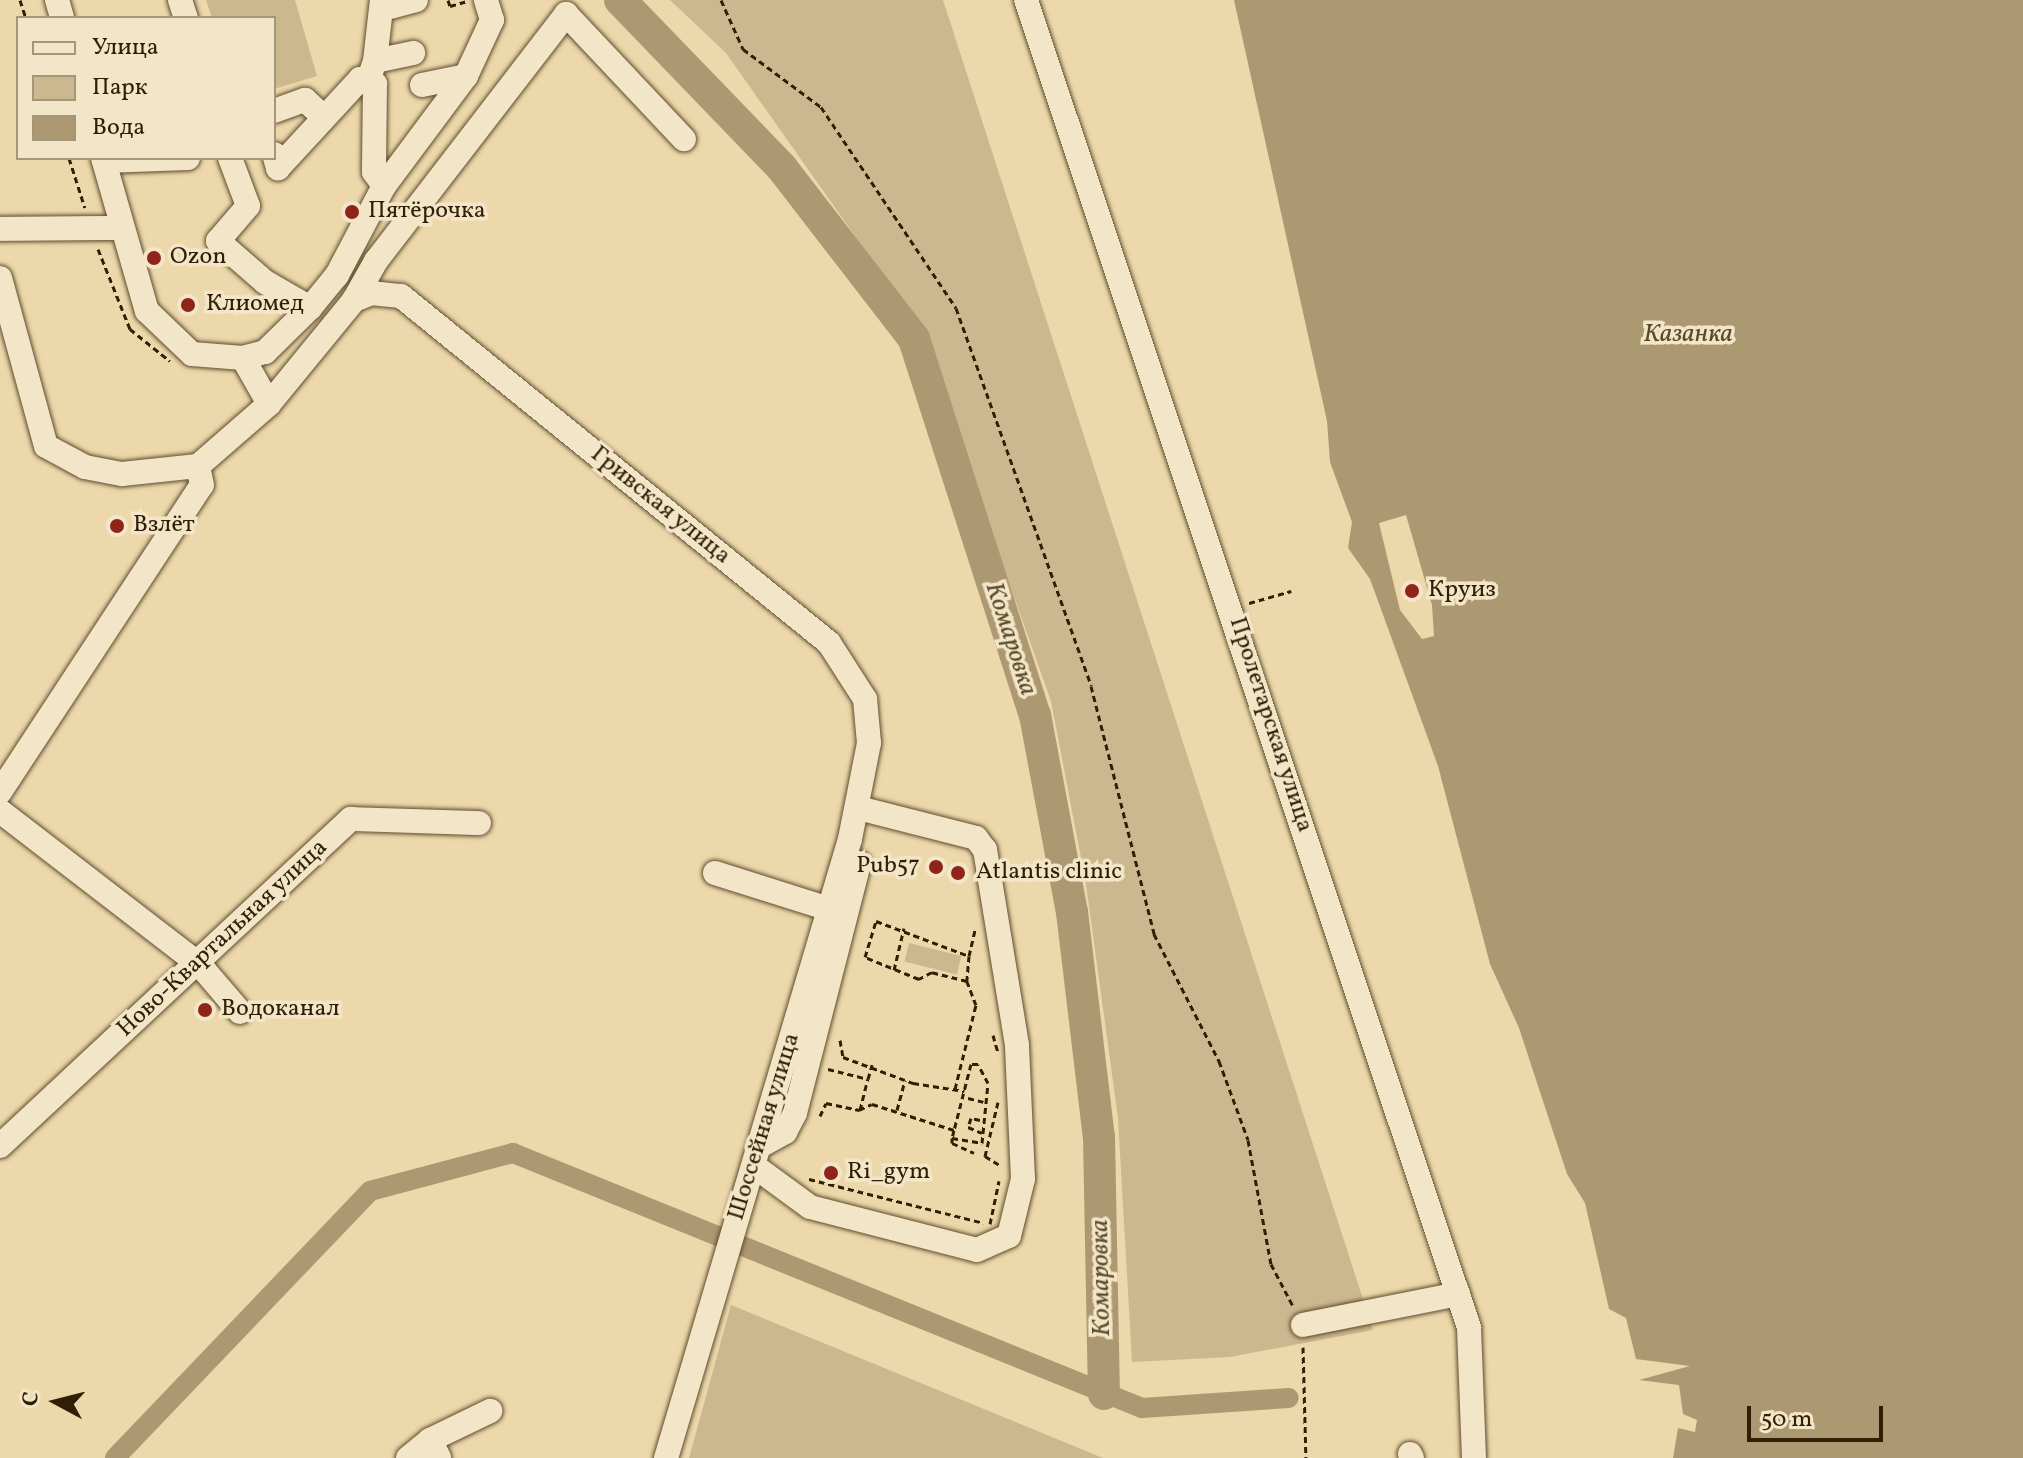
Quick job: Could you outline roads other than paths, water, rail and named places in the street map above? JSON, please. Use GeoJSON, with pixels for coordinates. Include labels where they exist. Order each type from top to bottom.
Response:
{"type":"FeatureCollection","features":[{"type":"Feature","properties":{"kind":"street"},"geometry":{"type":"LineString","coordinates":[[104,160],[126,218],[147,311],[192,354],[243,358],[265,352],[310,308],[337,275],[370,177],[378,127],[372,71],[382,5],[416,0]]}},
{"type":"Feature","properties":{"kind":"street"},"geometry":{"type":"LineString","coordinates":[[370,177],[466,76],[492,20],[486,0]]}},
{"type":"Feature","properties":{"kind":"street","name":"Пролетарская улица"},"geometry":{"type":"LineString","coordinates":[[1026,0],[1469,1328],[1474,1458]]}},
{"type":"Feature","properties":{"kind":"street"},"geometry":{"type":"LineString","coordinates":[[0,278],[7,342],[46,446],[85,467],[122,474],[198,466],[269,404],[354,300],[376,261],[566,14],[684,139]]}},
{"type":"Feature","properties":{"kind":"street"},"geometry":{"type":"LineString","coordinates":[[276,160],[278,168],[346,87],[372,71],[413,53]]}},
{"type":"Feature","properties":{"kind":"street"},"geometry":{"type":"LineString","coordinates":[[422,85],[466,76]]}},
{"type":"Feature","properties":{"kind":"street"},"geometry":{"type":"LineString","coordinates":[[276,110],[305,100],[323,116]]}},
{"type":"Feature","properties":{"kind":"street"},"geometry":{"type":"LineString","coordinates":[[231,160],[248,206],[218,241],[265,282],[310,308]]}},
{"type":"Feature","properties":{"kind":"street"},"geometry":{"type":"LineString","coordinates":[[0,229],[126,218]]}},
{"type":"Feature","properties":{"kind":"street","name":"Гривская улица"},"geometry":{"type":"LineString","coordinates":[[354,300],[371,293],[401,296],[838,651],[867,709],[864,805]]}},
{"type":"Feature","properties":{"kind":"street"},"geometry":{"type":"LineString","coordinates":[[243,358],[269,404]]}},
{"type":"Feature","properties":{"kind":"street"},"geometry":{"type":"LineString","coordinates":[[0,792],[202,485],[198,466]]}},
{"type":"Feature","properties":{"kind":"street"},"geometry":{"type":"LineString","coordinates":[[864,805],[976,838],[985,850],[1017,1045],[1023,1179],[1000,1228],[998,1246],[977,1250],[810,1207],[757,1156],[785,1132],[795,1113],[864,805]]}},
{"type":"Feature","properties":{"kind":"street","name":"Шоссейная улица"},"geometry":{"type":"LineString","coordinates":[[666,1458],[829,909],[864,805]]}},
{"type":"Feature","properties":{"kind":"street"},"geometry":{"type":"LineString","coordinates":[[0,811],[199,964],[240,1012]]}},
{"type":"Feature","properties":{"kind":"street","name":"Ново-Квартальная улица"},"geometry":{"type":"LineString","coordinates":[[0,1146],[199,964],[351,819],[479,823]]}},
{"type":"Feature","properties":{"kind":"street"},"geometry":{"type":"LineString","coordinates":[[715,873],[829,909]]}},
{"type":"Feature","properties":{"kind":"street"},"geometry":{"type":"LineString","coordinates":[[1303,1325],[1458,1294]]}},
{"type":"Feature","properties":{"kind":"street"},"geometry":{"type":"LineString","coordinates":[[408,1458],[434,1449],[490,1411]]}},
{"type":"Feature","properties":{"kind":"water","name":"Казанка"},"geometry":{"type":"Polygon","coordinates":[[[1234,0],[2023,0],[2023,1458],[1673,1458],[1678,1428],[1695,1432],[1697,1420],[1683,1414],[1679,1385],[1639,1380],[1690,1366],[1636,1359],[1626,1318],[1609,1309],[1585,1203],[1567,1174],[1519,1028],[1490,964],[1438,766],[1370,579],[1348,548],[1352,522],[1330,462],[1327,421],[1234,0]],[[1406,515],[1379,523],[1400,610],[1422,639],[1434,636],[1432,605],[1406,515]]]}},
{"type":"Feature","properties":{"kind":"waterway","name":"Комаровка"},"geometry":{"type":"LineString","coordinates":[[620,0],[782,168],[914,339],[1035,715],[1072,912],[1099,1137],[1104,1394]]}},
{"type":"Feature","properties":{"kind":"waterway"},"geometry":{"type":"LineString","coordinates":[[115,1458],[370,1191],[513,1153],[1142,1408],[1289,1398]]}},
{"type":"Feature","properties":{"kind":"place","name":"Пятёрочка"},"geometry":{"type":"Point","coordinates":[352,212]}},
{"type":"Feature","properties":{"kind":"place","name":"Ozon"},"geometry":{"type":"Point","coordinates":[154,258]}},
{"type":"Feature","properties":{"kind":"place","name":"Клиомед"},"geometry":{"type":"Point","coordinates":[188,305]}},
{"type":"Feature","properties":{"kind":"place","name":"Взлёт"},"geometry":{"type":"Point","coordinates":[117,526]}},
{"type":"Feature","properties":{"kind":"place","name":"Круиз"},"geometry":{"type":"Point","coordinates":[1412,591]}},
{"type":"Feature","properties":{"kind":"place","name":"Pub57"},"geometry":{"type":"Point","coordinates":[936,867]}},
{"type":"Feature","properties":{"kind":"place","name":"Atlantis clinic"},"geometry":{"type":"Point","coordinates":[958,873]}},
{"type":"Feature","properties":{"kind":"place","name":"Водоканал"},"geometry":{"type":"Point","coordinates":[205,1010]}},
{"type":"Feature","properties":{"kind":"place","name":"Ri_gym"},"geometry":{"type":"Point","coordinates":[831,1173]}}]}
